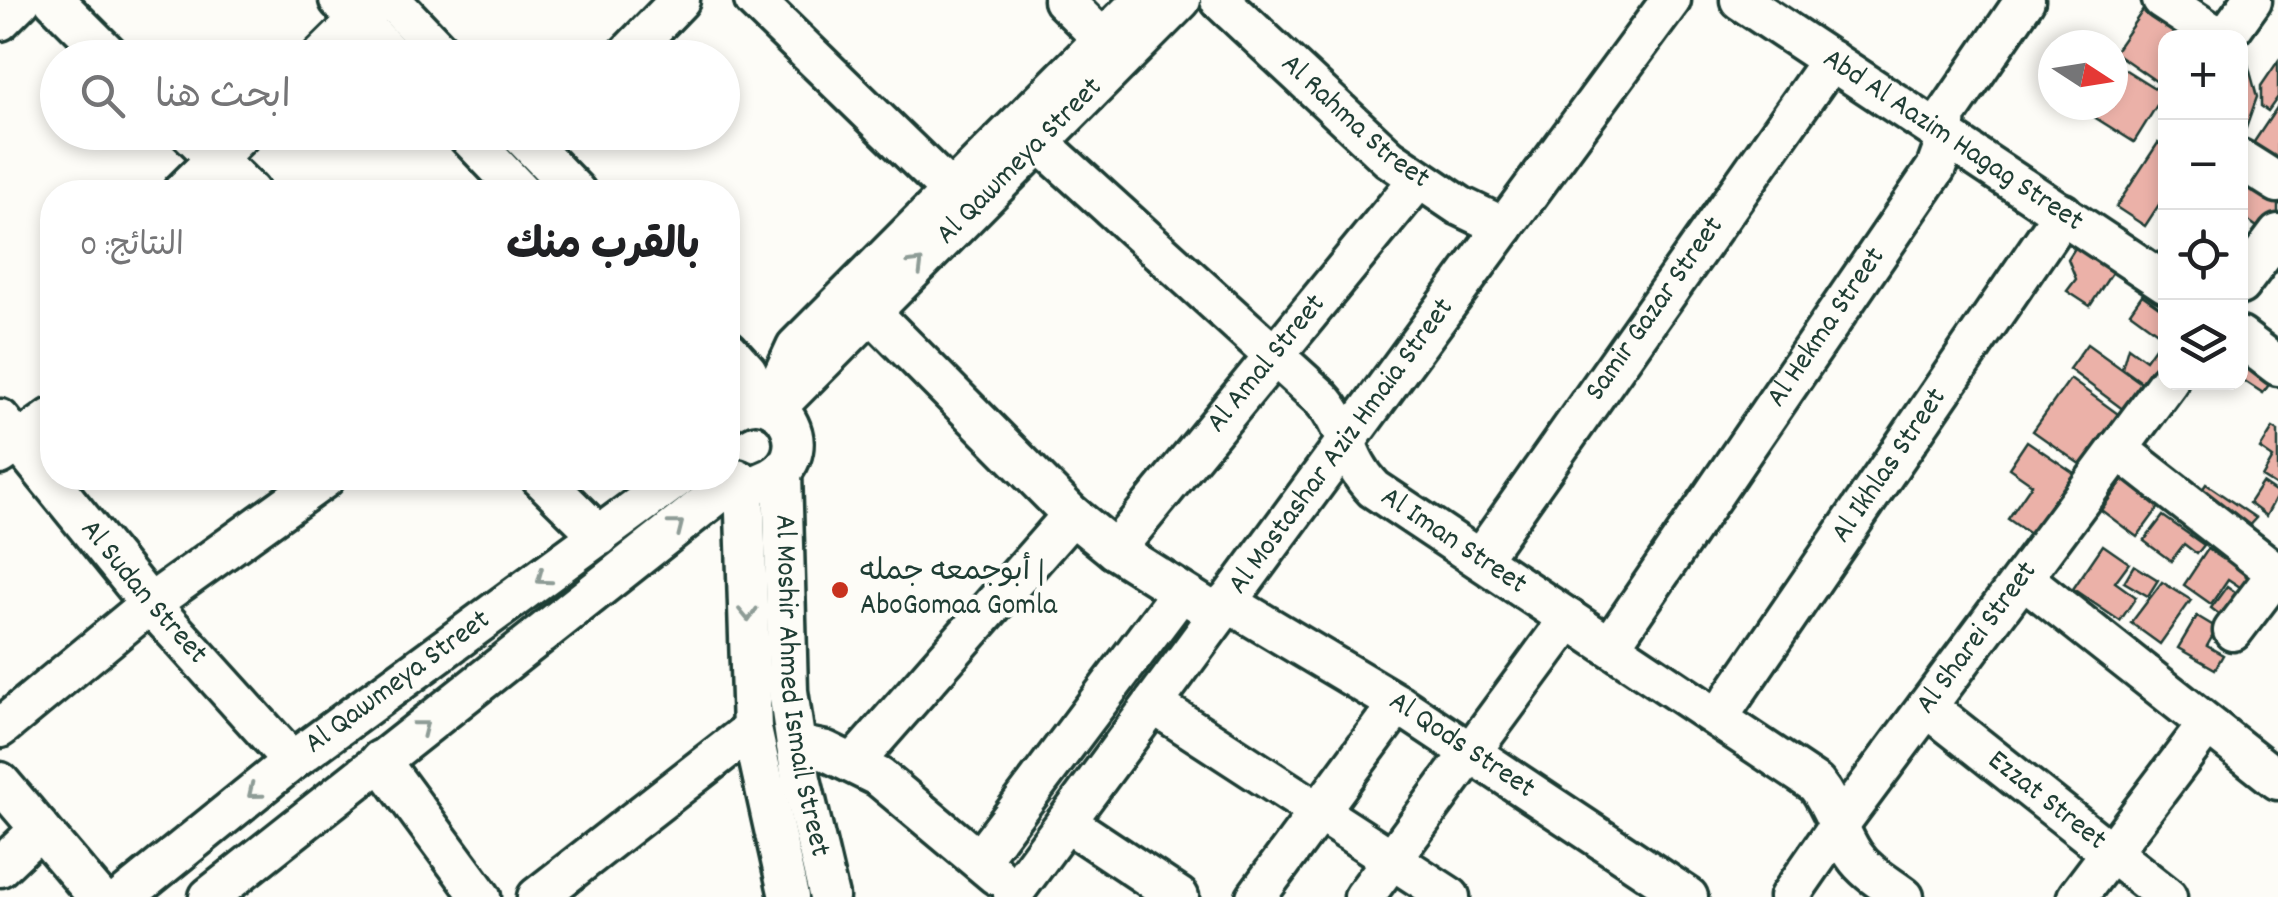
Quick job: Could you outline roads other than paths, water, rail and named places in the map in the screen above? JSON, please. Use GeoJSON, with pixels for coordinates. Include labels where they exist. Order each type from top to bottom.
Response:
{"type":"FeatureCollection","features":[{"type":"Feature","properties":{"kind":"street"},"geometry":{"type":"LineString","coordinates":[[0,20],[21,0]]}},
{"type":"Feature","properties":{"kind":"street"},"geometry":{"type":"LineString","coordinates":[[54,0],[94,40]]}},
{"type":"Feature","properties":{"kind":"street"},"geometry":{"type":"LineString","coordinates":[[391,0],[429,40]]}},
{"type":"Feature","properties":{"kind":"street"},"geometry":{"type":"LineString","coordinates":[[641,40],[680,0]]}},
{"type":"Feature","properties":{"kind":"street"},"geometry":{"type":"LineString","coordinates":[[754,0],[961,201]]}},
{"type":"Feature","properties":{"kind":"street"},"geometry":{"type":"LineString","coordinates":[[1063,0],[1113,49]]}},
{"type":"Feature","properties":{"kind":"street","name":"Al Qawmeya Street"},"geometry":{"type":"LineString","coordinates":[[748,409],[871,312],[961,201],[1040,142],[1113,49],[1142,0]]}},
{"type":"Feature","properties":{"kind":"street","name":"Al Qawmeya Street"},"geometry":{"type":"LineString","coordinates":[[748,409],[780,375],[796,347],[961,201],[1113,49],[1181,0]]}},
{"type":"Feature","properties":{"kind":"street","name":"Al Rahma Street"},"geometry":{"type":"LineString","coordinates":[[1220,0],[1389,158],[1460,206],[1504,227]]}},
{"type":"Feature","properties":{"kind":"street","name":"Abd Al Aazim Hagag Street"},"geometry":{"type":"LineString","coordinates":[[1740,0],[2158,278]]}},
{"type":"Feature","properties":{"kind":"street","name":"Al Hekma Street"},"geometry":{"type":"LineString","coordinates":[[1610,646],[1936,168],[1952,104],[2025,0]]}},
{"type":"Feature","properties":{"kind":"street"},"geometry":{"type":"LineString","coordinates":[[2162,0],[2209,30]]}},
{"type":"Feature","properties":{"kind":"street"},"geometry":{"type":"LineString","coordinates":[[2228,30],[2252,0]]}},
{"type":"Feature","properties":{"kind":"street"},"geometry":{"type":"LineString","coordinates":[[334,40],[359,7],[382,40]]}},
{"type":"Feature","properties":{"kind":"street","name":"Al Mostashar Aziz Hmaia Street"},"geometry":{"type":"LineString","coordinates":[[1014,895],[1504,227],[1653,7]]}},
{"type":"Feature","properties":{"kind":"street","name":"Samir Gazar Street"},"geometry":{"type":"LineString","coordinates":[[1480,559],[1831,60]]}},
{"type":"Feature","properties":{"kind":"street","name":"Al Iman Street"},"geometry":{"type":"LineString","coordinates":[[1040,142],[1334,412],[1352,462],[1374,489],[1816,784],[1862,866],[1904,897]]}},
{"type":"Feature","properties":{"kind":"street"},"geometry":{"type":"LineString","coordinates":[[207,150],[238,180]]}},
{"type":"Feature","properties":{"kind":"street"},"geometry":{"type":"LineString","coordinates":[[194,180],[225,150]]}},
{"type":"Feature","properties":{"kind":"street"},"geometry":{"type":"LineString","coordinates":[[481,150],[510,180]]}},
{"type":"Feature","properties":{"kind":"street"},"geometry":{"type":"LineString","coordinates":[[543,150],[567,180]]}},
{"type":"Feature","properties":{"kind":"street"},"geometry":{"type":"LineString","coordinates":[[2248,163],[2278,184]]}},
{"type":"Feature","properties":{"kind":"street","name":"Al Amal Street"},"geometry":{"type":"LineString","coordinates":[[1115,550],[1418,180]]}},
{"type":"Feature","properties":{"kind":"street","name":"Al Ikhlas Street"},"geometry":{"type":"LineString","coordinates":[[1718,718],[2063,213]]}},
{"type":"Feature","properties":{"kind":"street"},"geometry":{"type":"LineString","coordinates":[[2248,273],[2278,234]]}},
{"type":"Feature","properties":{"kind":"street","name":"Al Qods Street"},"geometry":{"type":"LineString","coordinates":[[871,312],[1072,515],[1115,550],[1180,593],[1223,609],[1398,704],[1688,897]]}},
{"type":"Feature","properties":{"kind":"street"},"geometry":{"type":"LineString","coordinates":[[2248,342],[2278,366]]}},
{"type":"Feature","properties":{"kind":"street"},"geometry":{"type":"LineString","coordinates":[[740,363],[748,371],[748,409]]}},
{"type":"Feature","properties":{"kind":"street","name":"Al Sharei Street"},"geometry":{"type":"LineString","coordinates":[[1790,897],[1839,825],[2162,390]]}},
{"type":"Feature","properties":{"kind":"street","name":"Al Moshir Ahmed Ismail Street"},"geometry":{"type":"LineString","coordinates":[[748,409],[790,424],[793,434],[792,454],[782,472],[788,692],[829,897]]}},
{"type":"Feature","properties":{"kind":"street"},"geometry":{"type":"LineString","coordinates":[[6,438],[40,423]]}},
{"type":"Feature","properties":{"kind":"street","name":"Al Sudan Street"},"geometry":{"type":"LineString","coordinates":[[6,438],[40,477]]}},
{"type":"Feature","properties":{"kind":"street"},"geometry":{"type":"LineString","coordinates":[[2118,449],[2277,574],[2234,631]]}},
{"type":"Feature","properties":{"kind":"street"},"geometry":{"type":"LineString","coordinates":[[740,479],[764,482],[782,472]]}},
{"type":"Feature","properties":{"kind":"street","name":"Al Sudan Street"},"geometry":{"type":"LineString","coordinates":[[51,490],[292,762]]}},
{"type":"Feature","properties":{"kind":"street"},"geometry":{"type":"LineString","coordinates":[[0,728],[150,604],[307,490]]}},
{"type":"Feature","properties":{"kind":"street"},"geometry":{"type":"LineString","coordinates":[[552,490],[600,536]]}},
{"type":"Feature","properties":{"kind":"street","name":"Al Qawmeya Street"},"geometry":{"type":"LineString","coordinates":[[124,897],[292,762],[661,490]]}},
{"type":"Feature","properties":{"kind":"street","name":"Al Qawmeya Street"},"geometry":{"type":"LineString","coordinates":[[228,891],[380,760],[721,490]]}},
{"type":"Feature","properties":{"kind":"street","name":"Al Moshir Ahmed Ismail Street"},"geometry":{"type":"LineString","coordinates":[[737,490],[752,730],[789,897]]}},
{"type":"Feature","properties":{"kind":"street"},"geometry":{"type":"LineString","coordinates":[[854,762],[1072,515]]}},
{"type":"Feature","properties":{"kind":"street"},"geometry":{"type":"LineString","coordinates":[[2023,578],[2278,780]]}},
{"type":"Feature","properties":{"kind":"street"},"geometry":{"type":"LineString","coordinates":[[980,859],[1180,593]]}},
{"type":"Feature","properties":{"kind":"street"},"geometry":{"type":"LineString","coordinates":[[1364,897],[1569,618]]}},
{"type":"Feature","properties":{"kind":"street"},"geometry":{"type":"LineString","coordinates":[[1153,704],[1450,897]]}},
{"type":"Feature","properties":{"kind":"street"},"geometry":{"type":"LineString","coordinates":[[1256,897],[1398,704]]}},
{"type":"Feature","properties":{"kind":"street","name":"Ezzat Street"},"geometry":{"type":"LineString","coordinates":[[1927,706],[2167,897]]}},
{"type":"Feature","properties":{"kind":"street"},"geometry":{"type":"LineString","coordinates":[[2077,897],[2208,724]]}},
{"type":"Feature","properties":{"kind":"street"},"geometry":{"type":"LineString","coordinates":[[537,897],[752,730]]}},
{"type":"Feature","properties":{"kind":"street"},"geometry":{"type":"LineString","coordinates":[[796,745],[854,762],[879,778],[980,859],[1014,895]]}},
{"type":"Feature","properties":{"kind":"street"},"geometry":{"type":"LineString","coordinates":[[380,760],[481,897]]}},
{"type":"Feature","properties":{"kind":"street"},"geometry":{"type":"LineString","coordinates":[[0,782],[98,897]]}},
{"type":"Feature","properties":{"kind":"street"},"geometry":{"type":"LineString","coordinates":[[1066,822],[1179,897]]}},
{"type":"Feature","properties":{"kind":"street"},"geometry":{"type":"LineString","coordinates":[[0,867],[40,829]]}},
{"type":"Feature","properties":{"kind":"place","name":"أبوجمعه جمله | AboGomaa Gomla"},"geometry":{"type":"Point","coordinates":[840,590]}}]}
